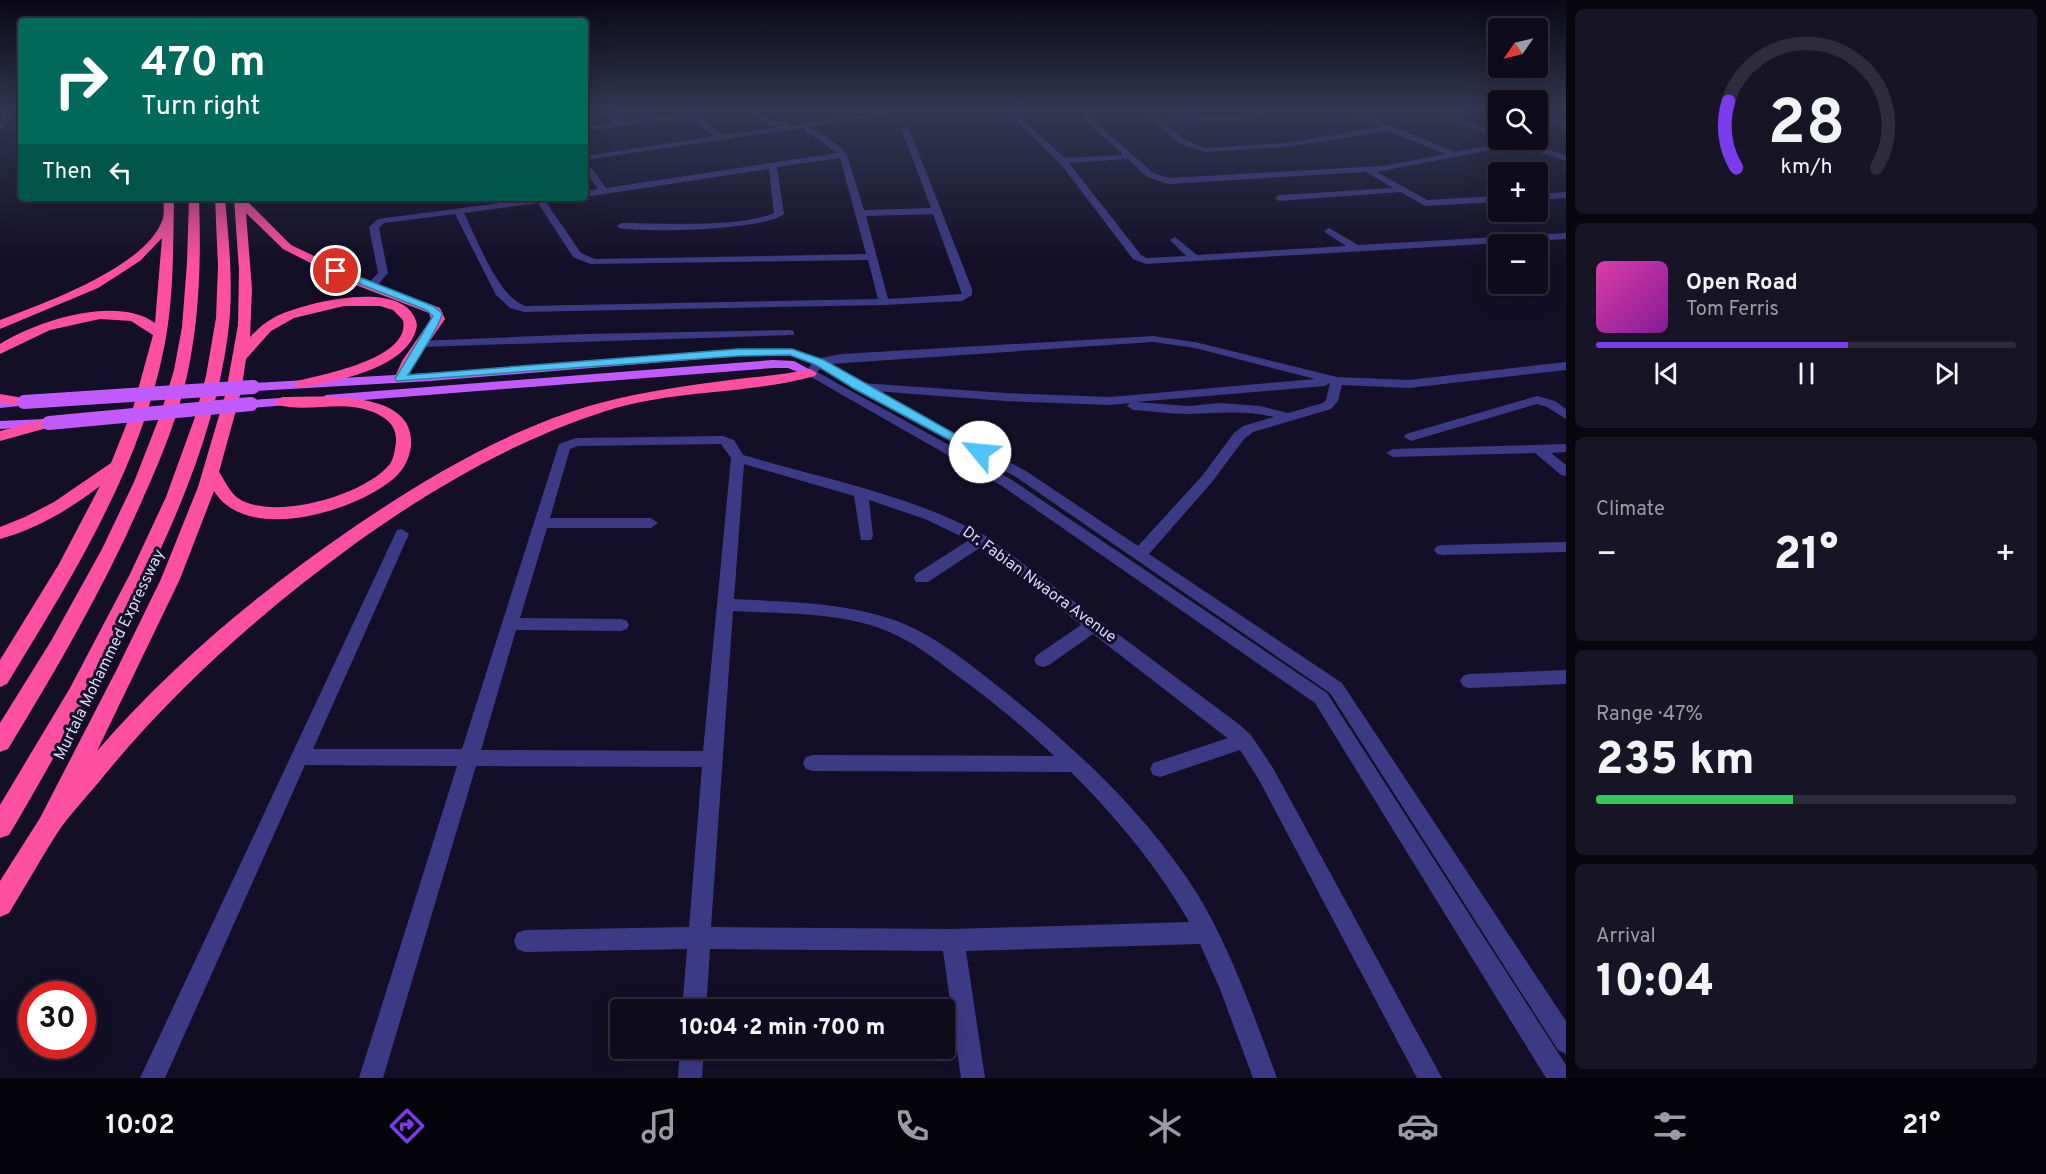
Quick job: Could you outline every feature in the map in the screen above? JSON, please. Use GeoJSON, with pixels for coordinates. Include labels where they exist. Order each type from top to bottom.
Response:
{"type":"FeatureCollection","features":[{"type":"Feature","properties":{"kind":"highway"},"geometry":{"type":"LineString","coordinates":[[0,678],[83,538],[118,464],[153,366],[166,279],[170,201]]}},
{"type":"Feature","properties":{"kind":"highway"},"geometry":{"type":"LineString","coordinates":[[0,742],[89,593],[130,510],[161,438],[181,371],[190,319],[194,281],[194,201]]}},
{"type":"Feature","properties":{"kind":"highway","name":"Murtala Mohammed Expressway"},"geometry":{"type":"LineString","coordinates":[[0,827],[82,686],[127,601],[161,530],[190,453],[210,389],[221,333],[224,266],[220,201]]}},
{"type":"Feature","properties":{"kind":"highway","name":"Murtala Mohammed Expressway"},"geometry":{"type":"LineString","coordinates":[[0,904],[47,827],[144,637],[185,546],[212,473],[226,426],[240,358],[245,302],[239,201]]}},
{"type":"Feature","properties":{"kind":"highway"},"geometry":{"type":"LineString","coordinates":[[241,201],[287,247],[371,286],[435,311],[438,319],[420,344],[401,379]]}},
{"type":"Feature","properties":{"kind":"highway"},"geometry":{"type":"LineString","coordinates":[[0,325],[111,276],[135,260],[153,243],[169,219]]}},
{"type":"Feature","properties":{"kind":"highway"},"geometry":{"type":"LineString","coordinates":[[240,358],[264,330],[293,313],[312,307],[350,301],[368,301],[385,304],[400,310],[408,317],[411,326],[409,334],[389,354],[360,369],[302,384]]}},
{"type":"Feature","properties":{"kind":"highway"},"geometry":{"type":"LineString","coordinates":[[0,350],[49,327],[96,315],[117,314],[134,317],[147,323],[159,334]]}},
{"type":"Feature","properties":{"kind":"highway"},"geometry":{"type":"LineString","coordinates":[[47,827],[158,699],[233,628],[313,564],[417,492],[486,453],[542,428],[601,408],[641,397],[747,382],[778,381],[817,372]]}},
{"type":"Feature","properties":{"kind":"highway"},"geometry":{"type":"LineString","coordinates":[[0,398],[24,402]]}},
{"type":"Feature","properties":{"kind":"highway"},"geometry":{"type":"LineString","coordinates":[[212,473],[226,497],[238,506],[262,513],[294,513],[321,507],[352,495],[379,481],[397,466],[405,437],[403,426],[389,414],[368,406],[343,403],[282,402]]}},
{"type":"Feature","properties":{"kind":"highway"},"geometry":{"type":"LineString","coordinates":[[0,436],[49,423]]}},
{"type":"Feature","properties":{"kind":"highway"},"geometry":{"type":"LineString","coordinates":[[0,533],[39,519],[77,496],[118,464]]}},
{"type":"Feature","properties":{"kind":"main road"},"geometry":{"type":"LineString","coordinates":[[0,404],[401,379],[738,353],[792,352],[817,372]]}},
{"type":"Feature","properties":{"kind":"main road"},"geometry":{"type":"LineString","coordinates":[[0,425],[49,423],[251,404],[424,393],[773,364],[790,364],[817,372]]}},
{"type":"Feature","properties":{"kind":"street"},"geometry":{"type":"LineString","coordinates":[[588,194],[803,161]]}},
{"type":"Feature","properties":{"kind":"street"},"geometry":{"type":"LineString","coordinates":[[845,161],[884,302]]}},
{"type":"Feature","properties":{"kind":"street"},"geometry":{"type":"LineString","coordinates":[[458,211],[500,293],[513,306],[524,309],[884,302],[954,299],[967,295],[967,288],[918,161]]}},
{"type":"Feature","properties":{"kind":"street"},"geometry":{"type":"LineString","coordinates":[[1063,161],[1137,257],[1152,262],[1566,236]]}},
{"type":"Feature","properties":{"kind":"street"},"geometry":{"type":"LineString","coordinates":[[1135,161],[1152,177],[1168,181],[1368,170],[1426,161]]}},
{"type":"Feature","properties":{"kind":"street"},"geometry":{"type":"LineString","coordinates":[[622,226],[752,222],[774,218],[779,214],[773,166]]}},
{"type":"Feature","properties":{"kind":"street"},"geometry":{"type":"LineString","coordinates":[[588,169],[604,192]]}},
{"type":"Feature","properties":{"kind":"street"},"geometry":{"type":"LineString","coordinates":[[1368,170],[1420,201],[1430,203],[1488,200]]}},
{"type":"Feature","properties":{"kind":"street"},"geometry":{"type":"LineString","coordinates":[[1279,198],[1400,190]]}},
{"type":"Feature","properties":{"kind":"street"},"geometry":{"type":"LineString","coordinates":[[1548,196],[1566,195]]}},
{"type":"Feature","properties":{"kind":"street"},"geometry":{"type":"LineString","coordinates":[[371,286],[383,273],[374,227],[376,224],[387,220],[541,201],[577,255],[594,262],[872,257]]}},
{"type":"Feature","properties":{"kind":"street"},"geometry":{"type":"LineString","coordinates":[[860,213],[938,211]]}},
{"type":"Feature","properties":{"kind":"street"},"geometry":{"type":"LineString","coordinates":[[1329,231],[1358,250]]}},
{"type":"Feature","properties":{"kind":"street"},"geometry":{"type":"LineString","coordinates":[[1175,240],[1195,259]]}},
{"type":"Feature","properties":{"kind":"street"},"geometry":{"type":"LineString","coordinates":[[420,344],[790,333]]}},
{"type":"Feature","properties":{"kind":"street"},"geometry":{"type":"LineString","coordinates":[[817,372],[841,358],[1154,339],[1195,345],[1337,381]]}},
{"type":"Feature","properties":{"kind":"street"},"geometry":{"type":"LineString","coordinates":[[857,386],[1005,397],[1110,401],[1337,381],[1409,384],[1566,366]]}},
{"type":"Feature","properties":{"kind":"street"},"geometry":{"type":"LineString","coordinates":[[817,372],[857,386],[1021,474],[1336,687],[1566,1042]]}},
{"type":"Feature","properties":{"kind":"street"},"geometry":{"type":"LineString","coordinates":[[817,372],[1007,483],[1321,698],[1560,1078]]}},
{"type":"Feature","properties":{"kind":"street"},"geometry":{"type":"LineString","coordinates":[[1141,555],[1144,548],[1208,479],[1239,436],[1248,429],[1327,406],[1332,401],[1337,381]]}},
{"type":"Feature","properties":{"kind":"street"},"geometry":{"type":"LineString","coordinates":[[1411,437],[1537,400],[1551,404],[1566,415]]}},
{"type":"Feature","properties":{"kind":"street"},"geometry":{"type":"LineString","coordinates":[[1110,401],[1127,405],[1188,410],[1220,408],[1260,410],[1290,418]]}},
{"type":"Feature","properties":{"kind":"street"},"geometry":{"type":"LineString","coordinates":[[371,1078],[540,523],[564,447],[569,443],[723,440],[732,446],[738,458],[712,759],[695,999]]}},
{"type":"Feature","properties":{"kind":"street"},"geometry":{"type":"LineString","coordinates":[[1393,453],[1566,447]]}},
{"type":"Feature","properties":{"kind":"street"},"geometry":{"type":"LineString","coordinates":[[1537,448],[1566,472]]}},
{"type":"Feature","properties":{"kind":"street","name":"Dr. Fabian Nwaora Avenue"},"geometry":{"type":"LineString","coordinates":[[738,458],[861,493],[935,516],[955,525],[981,540],[1094,624],[1244,741],[1266,774],[1430,1078]]}},
{"type":"Feature","properties":{"kind":"street"},"geometry":{"type":"LineString","coordinates":[[861,493],[866,536]]}},
{"type":"Feature","properties":{"kind":"street"},"geometry":{"type":"LineString","coordinates":[[540,523],[651,523]]}},
{"type":"Feature","properties":{"kind":"street"},"geometry":{"type":"LineString","coordinates":[[152,1078],[402,534]]}},
{"type":"Feature","properties":{"kind":"street"},"geometry":{"type":"LineString","coordinates":[[922,578],[981,540]]}},
{"type":"Feature","properties":{"kind":"street"},"geometry":{"type":"LineString","coordinates":[[1442,550],[1566,547]]}},
{"type":"Feature","properties":{"kind":"street"},"geometry":{"type":"LineString","coordinates":[[725,605],[828,611],[888,624],[933,648],[1011,706],[1132,824],[1174,880],[1206,933],[1265,1078]]}},
{"type":"Feature","properties":{"kind":"street"},"geometry":{"type":"LineString","coordinates":[[510,624],[621,625]]}},
{"type":"Feature","properties":{"kind":"street"},"geometry":{"type":"LineString","coordinates":[[1043,660],[1094,624]]}},
{"type":"Feature","properties":{"kind":"street"},"geometry":{"type":"LineString","coordinates":[[1468,681],[1566,677]]}},
{"type":"Feature","properties":{"kind":"street"},"geometry":{"type":"LineString","coordinates":[[1160,769],[1244,741]]}},
{"type":"Feature","properties":{"kind":"street"},"geometry":{"type":"LineString","coordinates":[[299,757],[712,759]]}},
{"type":"Feature","properties":{"kind":"street"},"geometry":{"type":"LineString","coordinates":[[813,764],[1073,764]]}},
{"type":"Feature","properties":{"kind":"street"},"geometry":{"type":"LineString","coordinates":[[525,941],[699,938],[953,940],[1206,933]]}},
{"type":"Feature","properties":{"kind":"street"},"geometry":{"type":"LineString","coordinates":[[953,940],[973,1078]]}},
{"type":"Feature","properties":{"kind":"street"},"geometry":{"type":"LineString","coordinates":[[690,1078],[691,1059]]}},
{"type":"Feature","properties":{"kind":"route"},"geometry":{"type":"LineString","coordinates":[[336,271],[359,282],[430,308],[438,315],[436,323],[409,361],[401,379],[738,353],[792,352],[820,362],[857,386],[980,452]]}}]}
